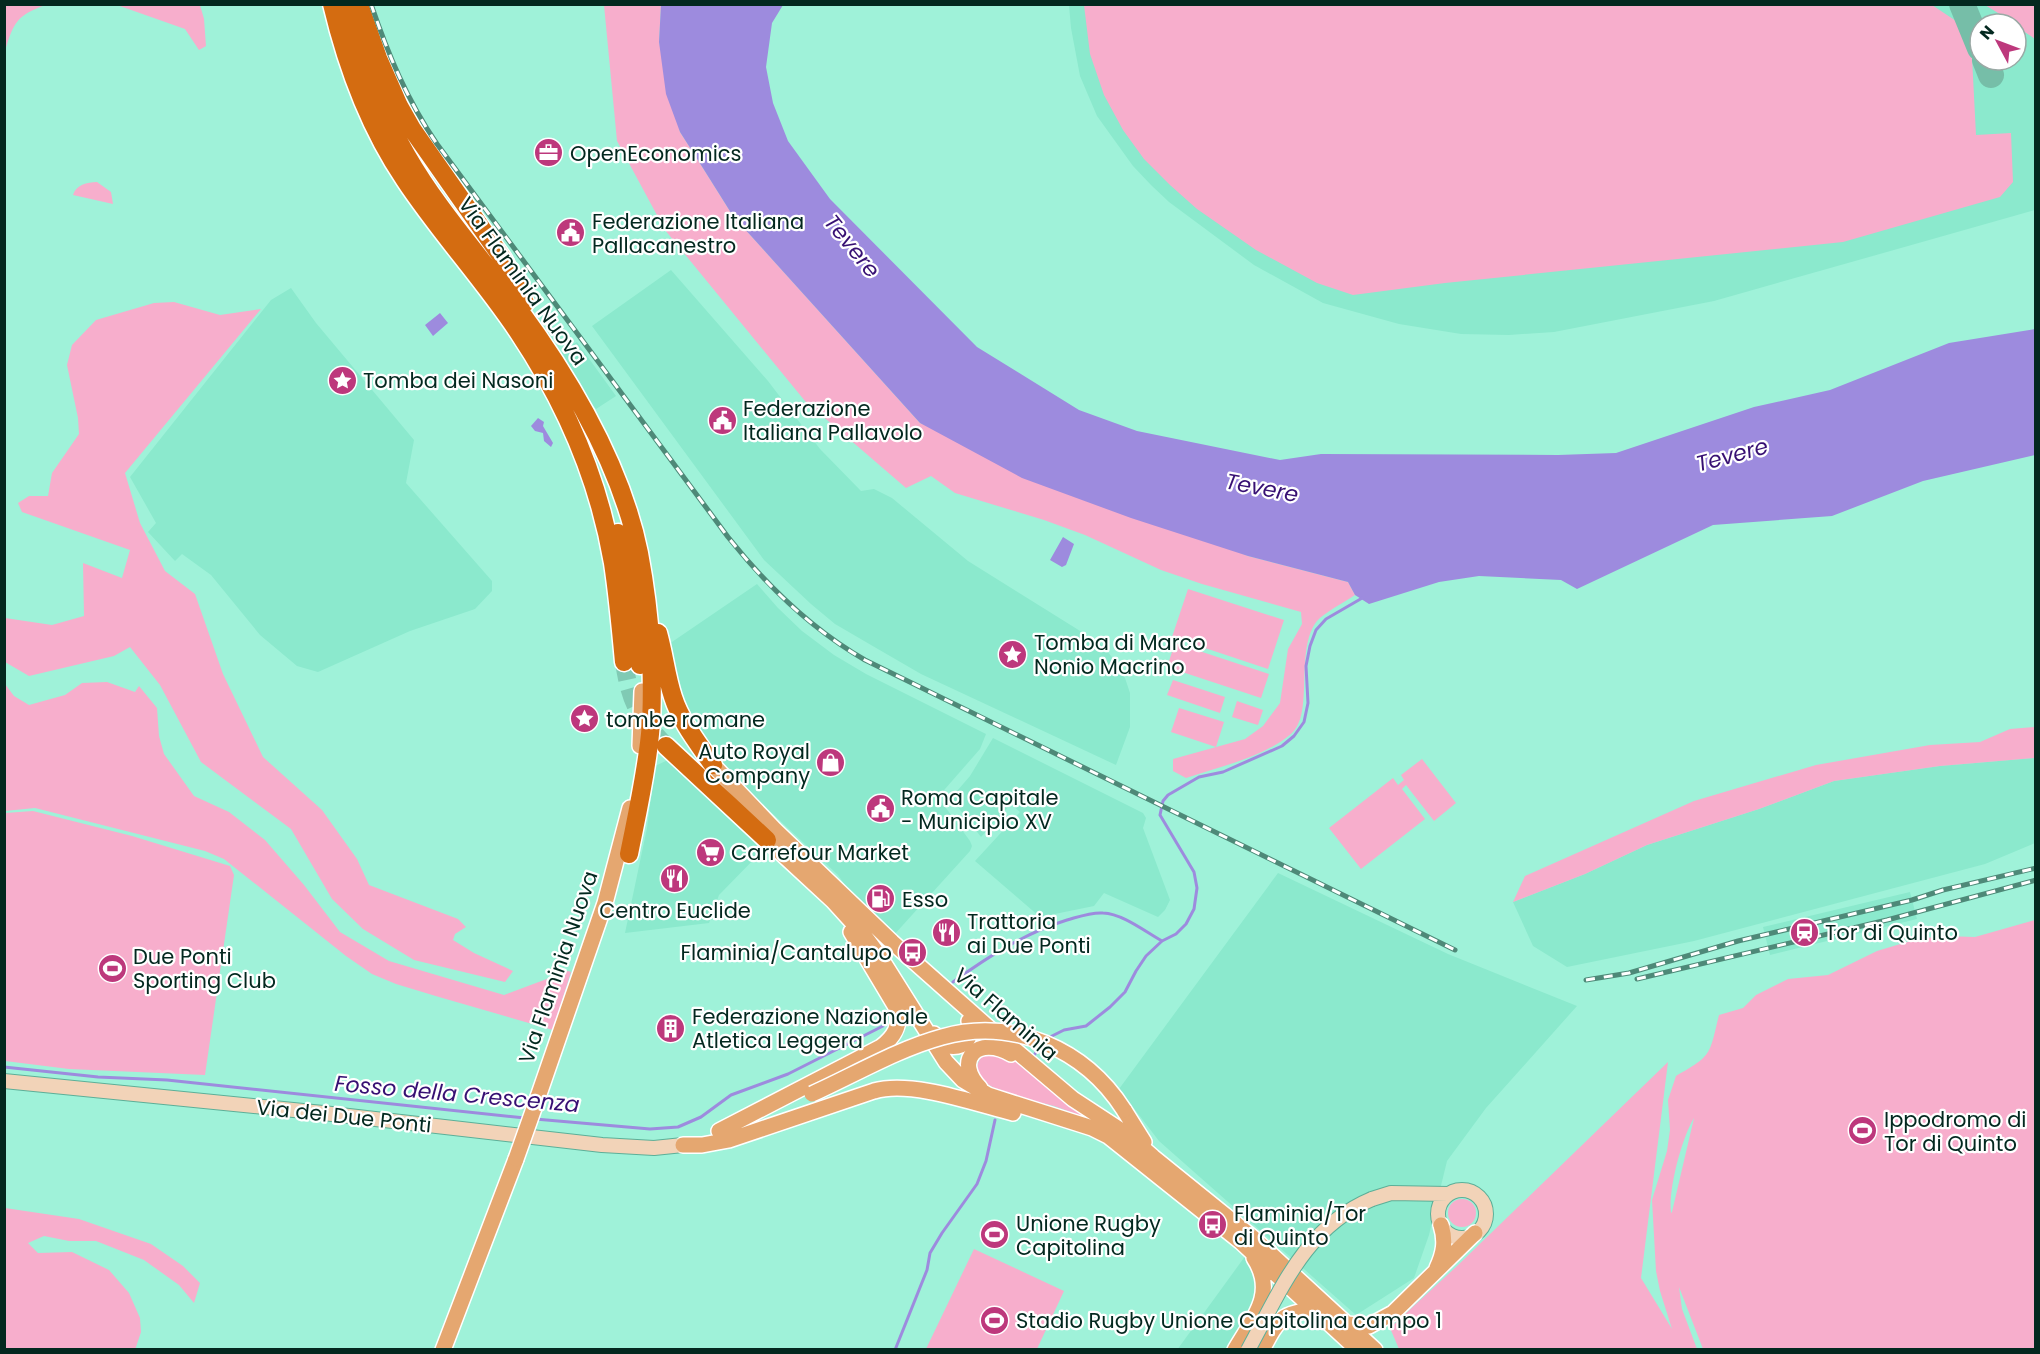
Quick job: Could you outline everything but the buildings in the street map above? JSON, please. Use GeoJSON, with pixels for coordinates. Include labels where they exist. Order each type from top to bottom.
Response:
{"type":"FeatureCollection","features":[{"type":"Feature","properties":{"kind":"highway"},"geometry":{"type":"LineString","coordinates":[[323,4],[347,60]]}},
{"type":"Feature","properties":{"kind":"highway","name":"Via Flaminia Nuova"},"geometry":{"type":"LineString","coordinates":[[332,4],[347,60],[367,112],[404,178],[526,344]]}},
{"type":"Feature","properties":{"kind":"highway","name":"Via Flaminia Nuova"},"geometry":{"type":"LineString","coordinates":[[346,4],[379,103],[407,157],[429,190],[517,306],[582,405],[608,459],[632,527],[639,550],[646,591]]}},
{"type":"Feature","properties":{"kind":"highway"},"geometry":{"type":"LineString","coordinates":[[359,4],[394,97],[409,123],[503,259],[550,353]]}},
{"type":"Feature","properties":{"kind":"highway"},"geometry":{"type":"LineString","coordinates":[[526,344],[566,414],[591,477],[612,560],[624,662]]}},
{"type":"Feature","properties":{"kind":"highway"},"geometry":{"type":"LineString","coordinates":[[526,344],[549,372],[563,395],[587,443],[604,488],[629,572],[642,691]]}},
{"type":"Feature","properties":{"kind":"highway"},"geometry":{"type":"LineString","coordinates":[[646,591],[676,707],[713,765]]}},
{"type":"Feature","properties":{"kind":"highway"},"geometry":{"type":"LineString","coordinates":[[629,854],[643,786],[652,718],[646,591]]}},
{"type":"Feature","properties":{"kind":"highway"},"geometry":{"type":"LineString","coordinates":[[666,746],[767,840]]}},
{"type":"Feature","properties":{"kind":"main road","name":"Via Flaminia Nuova"},"geometry":{"type":"LineString","coordinates":[[543,1098],[618,860],[639,761],[642,691]]}},
{"type":"Feature","properties":{"kind":"main road","name":"Via Flaminia"},"geometry":{"type":"LineString","coordinates":[[713,765],[775,830],[892,942],[1073,1099],[1124,1131],[1252,1237],[1375,1350]]}},
{"type":"Feature","properties":{"kind":"main road"},"geometry":{"type":"LineString","coordinates":[[767,840],[833,901],[868,941],[945,1062],[970,1085],[988,1095],[1092,1128],[1108,1136],[1248,1248],[1358,1350]]}},
{"type":"Feature","properties":{"kind":"main road","name":"Via Flaminia Nuova"},"geometry":{"type":"LineString","coordinates":[[451,1350],[604,939],[629,854]]}},
{"type":"Feature","properties":{"kind":"main road"},"geometry":{"type":"LineString","coordinates":[[718,1131],[880,1047],[895,1032],[898,1021],[897,1009],[833,901]]}},
{"type":"Feature","properties":{"kind":"main road"},"geometry":{"type":"LineString","coordinates":[[921,1022],[944,1044],[952,1047],[960,1046],[969,1037],[971,1026],[959,1001]]}},
{"type":"Feature","properties":{"kind":"main road"},"geometry":{"type":"LineString","coordinates":[[683,1145],[812,1094],[935,1039],[990,1031],[1034,1039],[1073,1057],[1101,1080],[1124,1110],[1153,1157]]}},
{"type":"Feature","properties":{"kind":"main road"},"geometry":{"type":"LineString","coordinates":[[988,1095],[976,1084],[970,1073],[969,1061],[975,1052],[982,1047],[995,1046],[1028,1061]]}},
{"type":"Feature","properties":{"kind":"main road"},"geometry":{"type":"LineString","coordinates":[[859,1096],[865,1073],[880,1047]]}},
{"type":"Feature","properties":{"kind":"main road"},"geometry":{"type":"LineString","coordinates":[[683,1145],[702,1145],[729,1140],[882,1088],[903,1087],[1022,1115],[1052,1116]]}},
{"type":"Feature","properties":{"kind":"main road","name":"Via Flaminia Nuova"},"geometry":{"type":"LineString","coordinates":[[442,1350],[520,1160]]}},
{"type":"Feature","properties":{"kind":"main road"},"geometry":{"type":"LineString","coordinates":[[1434,1273],[1444,1248],[1440,1221]]}},
{"type":"Feature","properties":{"kind":"main road"},"geometry":{"type":"LineString","coordinates":[[1347,1324],[1369,1326],[1392,1313],[1475,1233]]}},
{"type":"Feature","properties":{"kind":"main road"},"geometry":{"type":"LineString","coordinates":[[1235,1350],[1264,1295],[1262,1271],[1248,1248]]}},
{"type":"Feature","properties":{"kind":"main road"},"geometry":{"type":"LineString","coordinates":[[1262,1350],[1276,1325],[1285,1316],[1295,1311],[1317,1311]]}},
{"type":"Feature","properties":{"kind":"main road"},"geometry":{"type":"LineString","coordinates":[[1380,1350],[1381,1333],[1392,1313]]}},
{"type":"Feature","properties":{"kind":"street","name":"Via dei Due Ponti"},"geometry":{"type":"LineString","coordinates":[[4,1081],[323,1113],[602,1145],[654,1148],[683,1145]]}},
{"type":"Feature","properties":{"kind":"street"},"geometry":{"type":"LineString","coordinates":[[1248,1350],[1289,1276],[1308,1247],[1332,1222],[1352,1209],[1391,1193],[1412,1193],[1448,1194],[1460,1190],[1475,1194],[1481,1200],[1485,1207],[1482,1226],[1475,1233],[1465,1237],[1455,1236],[1446,1231],[1425,1201],[1412,1193]]}},
{"type":"Feature","properties":{"kind":"street"},"geometry":{"type":"LineString","coordinates":[[1440,1221],[1441,1202],[1448,1194]]}},
{"type":"Feature","properties":{"kind":"shaded area"},"geometry":{"type":"Polygon","coordinates":[[[5,4],[45,5],[22,16],[14,26],[5,51],[5,4]]]}},
{"type":"Feature","properties":{"kind":"shaded area"},"geometry":{"type":"Polygon","coordinates":[[[117,5],[200,5],[204,19],[206,46],[199,50],[185,29],[117,5]]]}},
{"type":"Feature","properties":{"kind":"shaded area"},"geometry":{"type":"Polygon","coordinates":[[[604,5],[661,5],[659,42],[680,132],[733,216],[920,423],[1248,556],[1348,582],[1355,595],[1317,621],[1310,633],[1305,664],[1302,712],[1298,725],[1291,734],[1255,755],[1186,778],[1173,771],[1173,759],[1245,739],[1263,726],[1280,703],[1288,649],[1302,624],[1301,612],[1161,570],[1085,535],[955,493],[931,476],[906,488],[805,401],[665,230],[617,141],[604,5]]]}},
{"type":"Feature","properties":{"kind":"shaded area"},"geometry":{"type":"Polygon","coordinates":[[[1069,5],[2035,5],[2035,210],[1714,301],[1554,332],[1509,335],[1461,334],[1399,324],[1323,303],[1254,265],[1169,202],[1133,166],[1097,116],[1080,76],[1069,5]]]}},
{"type":"Feature","properties":{"kind":"shaded area"},"geometry":{"type":"Polygon","coordinates":[[[1084,5],[1932,5],[1956,21],[1968,48],[1968,72],[1973,72],[1976,135],[2011,133],[2013,182],[2000,197],[1843,242],[1445,283],[1353,295],[1317,283],[1256,250],[1197,209],[1170,185],[1144,159],[1123,130],[1104,95],[1090,54],[1084,5]]]}},
{"type":"Feature","properties":{"kind":"shaded area"},"geometry":{"type":"Polygon","coordinates":[[[1985,5],[2035,5],[2035,39],[2028,34],[2028,12],[1996,12],[1985,5]]]}},
{"type":"Feature","properties":{"kind":"shaded area"},"geometry":{"type":"Polygon","coordinates":[[[97,182],[111,192],[113,204],[73,195],[82,185],[97,182]]]}},
{"type":"Feature","properties":{"kind":"shaded area"},"geometry":{"type":"Polygon","coordinates":[[[671,270],[768,381],[820,449],[861,491],[874,489],[892,498],[968,561],[1101,644],[1116,662],[1130,693],[1130,727],[1116,765],[921,674],[871,645],[835,624],[764,560],[592,326],[671,270]]]}},
{"type":"Feature","properties":{"kind":"shaded area"},"geometry":{"type":"Polygon","coordinates":[[[291,288],[316,323],[414,440],[406,483],[492,581],[492,591],[475,609],[410,631],[318,672],[297,666],[260,635],[211,575],[182,554],[175,561],[148,532],[156,523],[130,477],[271,300],[291,288]]]}},
{"type":"Feature","properties":{"kind":"shaded area"},"geometry":{"type":"Polygon","coordinates":[[[174,302],[220,315],[261,309],[125,473],[140,523],[165,571],[195,594],[223,674],[263,757],[322,810],[357,859],[369,885],[458,919],[466,927],[455,934],[453,940],[474,953],[513,971],[505,982],[414,960],[363,929],[332,899],[291,829],[201,762],[160,685],[130,647],[114,656],[29,676],[5,662],[5,618],[52,625],[84,616],[83,563],[122,578],[130,550],[22,512],[18,503],[29,496],[48,496],[52,473],[79,434],[67,365],[72,345],[96,320],[154,303],[174,302]]]}},
{"type":"Feature","properties":{"kind":"shaded area"},"geometry":{"type":"Polygon","coordinates":[[[577,342],[616,396],[596,409],[586,398],[562,357],[562,351],[577,342]]]}},
{"type":"Feature","properties":{"kind":"shaded area"},"geometry":{"type":"Polygon","coordinates":[[[757,584],[802,631],[834,655],[866,674],[986,734],[980,749],[938,797],[970,841],[972,846],[970,851],[893,936],[851,894],[838,875],[740,783],[699,737],[680,702],[669,644],[757,584]]]}},
{"type":"Feature","properties":{"kind":"shaded area"},"geometry":{"type":"Polygon","coordinates":[[[1188,589],[1284,620],[1268,669],[1172,637],[1188,589]]]}},
{"type":"Feature","properties":{"kind":"shaded area"},"geometry":{"type":"Polygon","coordinates":[[[1175,643],[1269,674],[1261,698],[1167,667],[1175,643]]]}},
{"type":"Feature","properties":{"kind":"shaded area"},"geometry":{"type":"Polygon","coordinates":[[[1173,680],[1225,697],[1220,713],[1167,695],[1173,680]]]}},
{"type":"Feature","properties":{"kind":"shaded area"},"geometry":{"type":"Polygon","coordinates":[[[107,682],[135,692],[139,686],[157,708],[159,736],[164,754],[194,796],[229,812],[265,840],[340,932],[389,961],[504,995],[568,971],[571,972],[553,1030],[396,984],[372,974],[224,859],[205,851],[35,808],[5,811],[5,684],[14,696],[29,705],[65,695],[82,683],[107,682]]]}},
{"type":"Feature","properties":{"kind":"shaded area"},"geometry":{"type":"Polygon","coordinates":[[[1237,701],[1263,710],[1258,725],[1232,717],[1237,701]]]}},
{"type":"Feature","properties":{"kind":"shaded area"},"geometry":{"type":"Polygon","coordinates":[[[1179,708],[1224,722],[1216,747],[1171,732],[1179,708]]]}},
{"type":"Feature","properties":{"kind":"shaded area"},"geometry":{"type":"Polygon","coordinates":[[[2035,727],[2035,758],[1940,766],[1834,781],[1759,809],[1647,845],[1585,874],[1513,902],[1525,876],[1694,801],[1816,765],[1930,745],[1980,742],[2010,729],[2035,727]]]}},
{"type":"Feature","properties":{"kind":"shaded area"},"geometry":{"type":"Polygon","coordinates":[[[993,738],[1143,813],[1146,818],[1143,828],[1170,900],[1158,917],[1104,893],[1094,906],[1040,917],[975,861],[1020,812],[1011,804],[981,837],[951,798],[970,776],[993,738]]]}},
{"type":"Feature","properties":{"kind":"shaded area"},"geometry":{"type":"Polygon","coordinates":[[[2035,758],[2035,843],[1985,864],[1694,941],[1567,967],[1533,946],[1513,902],[1585,874],[1647,845],[1759,809],[1834,781],[1940,766],[2035,758]]]}},
{"type":"Feature","properties":{"kind":"shaded area"},"geometry":{"type":"Polygon","coordinates":[[[1422,759],[1456,803],[1434,821],[1406,785],[1402,789],[1425,819],[1361,869],[1329,828],[1393,778],[1398,785],[1404,780],[1401,775],[1422,759]]]}},
{"type":"Feature","properties":{"kind":"shaded area"},"geometry":{"type":"Polygon","coordinates":[[[668,760],[749,835],[761,852],[719,895],[709,923],[625,933],[647,828],[655,766],[668,760]]]}},
{"type":"Feature","properties":{"kind":"shaded area","name":"Due Ponti Sporting Club"},"geometry":{"type":"Polygon","coordinates":[[[33,811],[132,836],[230,866],[234,875],[205,1075],[69,1069],[5,1061],[5,813],[33,811]]]}},
{"type":"Feature","properties":{"kind":"shaded area"},"geometry":{"type":"Polygon","coordinates":[[[1278,873],[1448,954],[1577,1006],[1486,1108],[1447,1161],[1429,1235],[1414,1278],[1356,1315],[1159,1141],[1119,1089],[1278,873]]]}},
{"type":"Feature","properties":{"kind":"shaded area"},"geometry":{"type":"Polygon","coordinates":[[[1910,892],[1917,919],[1770,955],[1763,927],[1910,892]]]}},
{"type":"Feature","properties":{"kind":"shaded area","name":"Ippodromo di Tor di Quinto"},"geometry":{"type":"Polygon","coordinates":[[[2035,920],[2035,1349],[1703,1349],[1679,1287],[1682,1309],[1697,1349],[1399,1349],[1390,1328],[1668,1062],[1641,1278],[1672,1329],[1656,1271],[1652,1200],[1667,1151],[1670,1130],[1668,1100],[1676,1076],[1708,1053],[1719,1015],[1743,1008],[1756,995],[1788,979],[1828,975],[1877,951],[1917,939],[1944,936],[1975,937],[2035,920]],[[1694,1118],[1677,1164],[1672,1191],[1672,1212],[1694,1118]]]}},
{"type":"Feature","properties":{"kind":"shaded area"},"geometry":{"type":"Polygon","coordinates":[[[984,1054],[1012,1058],[1028,1067],[1098,1122],[1054,1106],[1000,1091],[987,1084],[979,1076],[977,1066],[984,1054]]]}},
{"type":"Feature","properties":{"kind":"shaded area"},"geometry":{"type":"Polygon","coordinates":[[[1462,1199],[1472,1203],[1476,1213],[1472,1223],[1462,1227],[1452,1223],[1448,1213],[1452,1203],[1462,1199]]]}},
{"type":"Feature","properties":{"kind":"shaded area"},"geometry":{"type":"Polygon","coordinates":[[[5,1208],[79,1219],[151,1244],[183,1266],[200,1283],[194,1303],[179,1285],[144,1260],[96,1241],[69,1241],[44,1236],[28,1243],[38,1253],[72,1252],[109,1270],[129,1293],[140,1318],[141,1332],[135,1350],[5,1349],[5,1208]]]}},
{"type":"Feature","properties":{"kind":"shaded area","name":"Stadio Rugby Unione Capitolina campo 1"},"geometry":{"type":"Polygon","coordinates":[[[974,1249],[1064,1291],[1037,1349],[926,1349],[974,1249]]]}},
{"type":"Feature","properties":{"kind":"shaded area"},"geometry":{"type":"Polygon","coordinates":[[[1246,1255],[1261,1283],[1251,1313],[1227,1349],[1177,1350],[1246,1255]]]}},
{"type":"Feature","properties":{"kind":"water","name":"Tevere"},"geometry":{"type":"Polygon","coordinates":[[[661,5],[783,5],[772,23],[766,67],[773,103],[788,141],[830,199],[977,347],[1079,410],[1137,431],[1280,460],[1321,454],[1558,455],[1616,453],[1754,407],[1830,390],[1949,343],[2035,329],[2035,455],[1923,481],[1832,516],[1713,525],[1577,589],[1561,580],[1479,576],[1439,582],[1369,604],[1355,595],[1348,582],[1248,556],[1131,518],[1022,478],[920,423],[733,216],[680,132],[666,94],[659,42],[661,5]]]}},
{"type":"Feature","properties":{"kind":"water"},"geometry":{"type":"Polygon","coordinates":[[[440,313],[448,323],[433,336],[425,325],[440,313]]]}},
{"type":"Feature","properties":{"kind":"water"},"geometry":{"type":"Polygon","coordinates":[[[538,418],[544,422],[543,426],[553,443],[551,447],[544,441],[543,433],[535,431],[531,426],[538,418]]]}},
{"type":"Feature","properties":{"kind":"water"},"geometry":{"type":"Polygon","coordinates":[[[1063,537],[1074,544],[1066,565],[1062,567],[1050,560],[1063,537]]]}},
{"type":"Feature","properties":{"kind":"waterway"},"geometry":{"type":"LineString","coordinates":[[1046,1039],[1064,1030],[1086,1026],[1110,1007],[1125,992],[1146,956],[1186,924],[1194,909],[1197,888],[1194,872],[1160,815],[1163,801],[1168,795],[1199,777],[1223,772],[1282,746],[1294,736],[1304,722],[1308,703],[1306,666],[1316,630],[1326,619],[1364,597]]}},
{"type":"Feature","properties":{"kind":"waterway","name":"Fosso della Crescenza"},"geometry":{"type":"LineString","coordinates":[[953,982],[1022,938],[1052,925],[1089,914],[1103,913],[1118,916],[1162,941]]}},
{"type":"Feature","properties":{"kind":"waterway","name":"Fosso della Crescenza"},"geometry":{"type":"LineString","coordinates":[[535,1119],[650,1129],[678,1127],[701,1117],[731,1095],[788,1074],[883,1026]]}},
{"type":"Feature","properties":{"kind":"waterway"},"geometry":{"type":"LineString","coordinates":[[1033,1057],[1040,1046]]}},
{"type":"Feature","properties":{"kind":"waterway","name":"Fosso della Crescenza"},"geometry":{"type":"LineString","coordinates":[[4,1067],[98,1077],[167,1080],[525,1118]]}},
{"type":"Feature","properties":{"kind":"waterway"},"geometry":{"type":"LineString","coordinates":[[895,1350],[927,1270],[930,1253],[977,1184],[986,1161],[995,1120]]}},
{"type":"Feature","properties":{"kind":"taxiway"},"geometry":{"type":"LineString","coordinates":[[1962,4],[1968,19]]}},
{"type":"Feature","properties":{"kind":"tunnel"},"geometry":{"type":"LineString","coordinates":[[624,662],[629,688],[637,708],[642,718],[666,746]]}},
{"type":"Feature","properties":{"kind":"railway"},"geometry":{"type":"LineString","coordinates":[[371,4],[399,76],[416,111],[437,144],[728,537],[758,573],[808,620],[826,635],[865,660],[1455,950]]}},
{"type":"Feature","properties":{"kind":"railway"},"geometry":{"type":"LineString","coordinates":[[1586,980],[1629,973],[1738,941],[2036,868]]}},
{"type":"Feature","properties":{"kind":"railway"},"geometry":{"type":"LineString","coordinates":[[1637,979],[1887,920],[2036,880]]}},
{"type":"Feature","properties":{"kind":"place","name":"OpenEconomics"},"geometry":{"type":"Point","coordinates":[549,153]}},
{"type":"Feature","properties":{"kind":"place","name":"Federazione Italiana Pallacanestro"},"geometry":{"type":"Point","coordinates":[571,233]}},
{"type":"Feature","properties":{"kind":"place","name":"Tomba dei Nasoni"},"geometry":{"type":"Point","coordinates":[342,380]}},
{"type":"Feature","properties":{"kind":"place","name":"Federazione Italiana Pallavolo"},"geometry":{"type":"Point","coordinates":[722,420]}},
{"type":"Feature","properties":{"kind":"place","name":"Tomba di Marco Nonio Macrino"},"geometry":{"type":"Point","coordinates":[1013,654]}},
{"type":"Feature","properties":{"kind":"place","name":"tombe romane"},"geometry":{"type":"Point","coordinates":[585,719]}},
{"type":"Feature","properties":{"kind":"place","name":"Auto Royal Company"},"geometry":{"type":"Point","coordinates":[831,763]}},
{"type":"Feature","properties":{"kind":"place","name":"Roma Capitale - Municipio XV"},"geometry":{"type":"Point","coordinates":[880,809]}},
{"type":"Feature","properties":{"kind":"place","name":"Carrefour Market"},"geometry":{"type":"Point","coordinates":[710,852]}},
{"type":"Feature","properties":{"kind":"place","name":"Centro Euclide"},"geometry":{"type":"Point","coordinates":[675,879]}},
{"type":"Feature","properties":{"kind":"place","name":"Esso"},"geometry":{"type":"Point","coordinates":[881,899]}},
{"type":"Feature","properties":{"kind":"place","name":"Tor di Quinto"},"geometry":{"type":"Point","coordinates":[1804,932]}},
{"type":"Feature","properties":{"kind":"place","name":"Trattoria ai Due Ponti"},"geometry":{"type":"Point","coordinates":[946,933]}},
{"type":"Feature","properties":{"kind":"place","name":"Flaminia/Cantalupo"},"geometry":{"type":"Point","coordinates":[913,952]}},
{"type":"Feature","properties":{"kind":"place","name":"Due Ponti Sporting Club"},"geometry":{"type":"Point","coordinates":[112,968]}},
{"type":"Feature","properties":{"kind":"place","name":"Federazione Nazionale Atletica Leggera"},"geometry":{"type":"Point","coordinates":[671,1028]}},
{"type":"Feature","properties":{"kind":"place","name":"Ippodromo di Tor di Quinto"},"geometry":{"type":"Point","coordinates":[1863,1131]}},
{"type":"Feature","properties":{"kind":"place","name":"Flaminia/Tor di Quinto"},"geometry":{"type":"Point","coordinates":[1213,1225]}},
{"type":"Feature","properties":{"kind":"place","name":"Unione Rugby Capitolina"},"geometry":{"type":"Point","coordinates":[995,1235]}},
{"type":"Feature","properties":{"kind":"place","name":"Stadio Rugby Unione Capitolina campo 1"},"geometry":{"type":"Point","coordinates":[995,1320]}}]}
